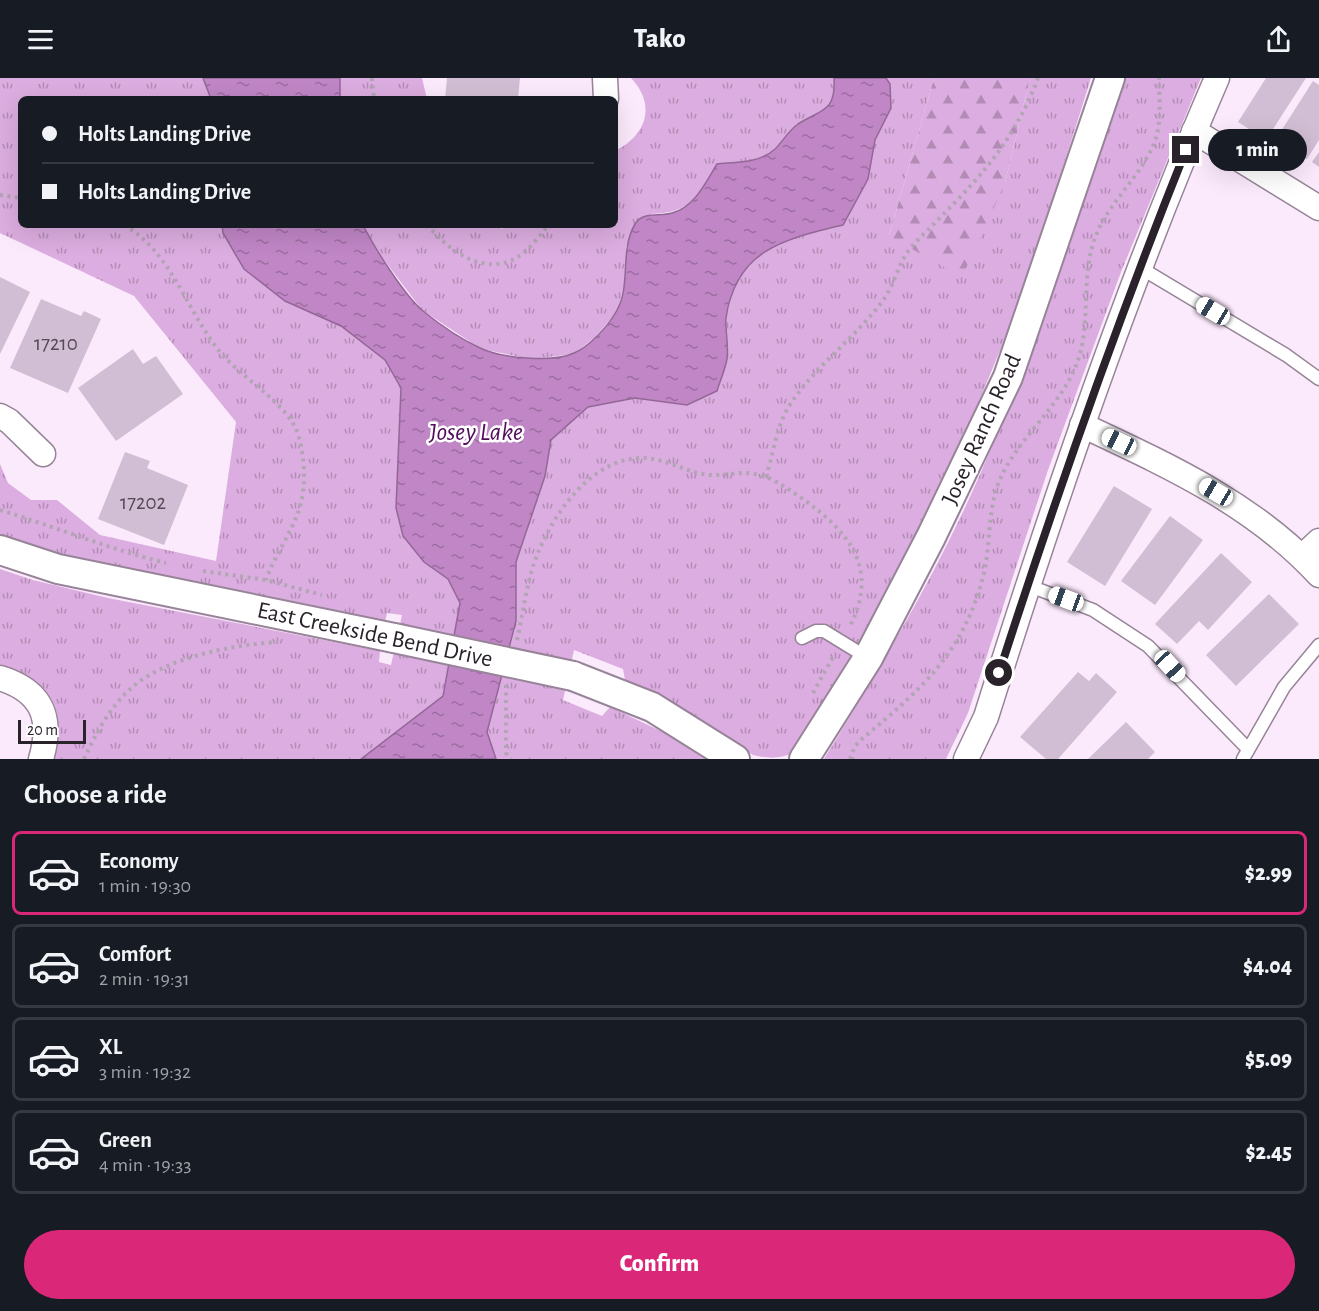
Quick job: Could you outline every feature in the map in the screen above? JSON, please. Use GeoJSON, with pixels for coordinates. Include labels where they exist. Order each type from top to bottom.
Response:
{"type":"FeatureCollection","features":[{"type":"Feature","properties":{"kind":"street"},"geometry":{"type":"LineString","coordinates":[[605,78],[606,96]]}},
{"type":"Feature","properties":{"kind":"street","name":"Josey Ranch Road"},"geometry":{"type":"LineString","coordinates":[[804,759],[868,658],[931,537],[1008,376],[1110,78]]}},
{"type":"Feature","properties":{"kind":"street"},"geometry":{"type":"LineString","coordinates":[[974,756],[1027,585],[1082,425],[1139,267],[1217,78]]}},
{"type":"Feature","properties":{"kind":"street"},"geometry":{"type":"LineString","coordinates":[[1194,131],[1319,207]]}},
{"type":"Feature","properties":{"kind":"street"},"geometry":{"type":"LineString","coordinates":[[0,416],[9,421],[43,454]]}},
{"type":"Feature","properties":{"kind":"street"},"geometry":{"type":"LineString","coordinates":[[1082,425],[1176,469],[1311,549],[1319,575]]}},
{"type":"Feature","properties":{"kind":"street","name":"East Creekside Bend Drive"},"geometry":{"type":"LineString","coordinates":[[0,550],[58,569],[573,676],[652,707],[735,759]]}},
{"type":"Feature","properties":{"kind":"street"},"geometry":{"type":"LineString","coordinates":[[0,678],[21,686],[40,705],[48,730],[41,759]]}},
{"type":"Feature","properties":{"kind":"lane"},"geometry":{"type":"LineString","coordinates":[[1139,267],[1286,355],[1319,379]]}},
{"type":"Feature","properties":{"kind":"lane"},"geometry":{"type":"LineString","coordinates":[[1027,585],[1093,610],[1139,639],[1170,666],[1245,754],[1284,687],[1319,645]]}},
{"type":"Feature","properties":{"kind":"lane"},"geometry":{"type":"LineString","coordinates":[[802,638],[816,631],[824,631],[868,658]]}},
{"type":"Feature","properties":{"kind":"path"},"geometry":{"type":"LineString","coordinates":[[372,78],[374,96]]}},
{"type":"Feature","properties":{"kind":"path"},"geometry":{"type":"LineString","coordinates":[[766,477],[787,410],[797,395],[876,309],[914,244],[970,189],[996,158],[1019,121],[1038,78]]}},
{"type":"Feature","properties":{"kind":"path"},"geometry":{"type":"LineString","coordinates":[[850,759],[855,746],[918,690],[945,661],[972,608],[984,573],[993,502],[1001,476],[1019,447],[1059,398],[1073,374],[1081,348],[1089,262],[1096,234],[1155,140],[1160,116],[1159,78]]}},
{"type":"Feature","properties":{"kind":"path"},"geometry":{"type":"LineString","coordinates":[[0,195],[18,198]]}},
{"type":"Feature","properties":{"kind":"path"},"geometry":{"type":"LineString","coordinates":[[128,228],[156,252],[168,268],[217,348],[294,426],[304,475],[298,517],[272,564],[267,580]]}},
{"type":"Feature","properties":{"kind":"path"},"geometry":{"type":"LineString","coordinates":[[430,228],[454,253],[487,264],[516,258],[546,228]]}},
{"type":"Feature","properties":{"kind":"path"},"geometry":{"type":"LineString","coordinates":[[514,650],[540,548],[563,510],[591,477],[623,461],[644,458],[665,461],[697,473],[711,475],[741,473],[766,477],[783,485],[834,522],[853,551],[860,568],[862,585],[854,617],[810,700]]}},
{"type":"Feature","properties":{"kind":"path"},"geometry":{"type":"LineString","coordinates":[[0,510],[40,522],[90,542],[169,564]]}},
{"type":"Feature","properties":{"kind":"path"},"geometry":{"type":"LineString","coordinates":[[197,570],[267,580],[334,598]]}},
{"type":"Feature","properties":{"kind":"path"},"geometry":{"type":"LineString","coordinates":[[84,759],[112,708],[128,691],[153,672],[197,656],[254,643],[283,641]]}},
{"type":"Feature","properties":{"kind":"path"},"geometry":{"type":"LineString","coordinates":[[507,683],[504,694],[506,753],[511,759]]}},
{"type":"Feature","properties":{"kind":"green space"},"geometry":{"type":"Polygon","coordinates":[[[0,78],[203,78],[210,96],[18,96],[18,228],[222,228],[244,269],[285,301],[341,326],[385,360],[401,388],[396,508],[403,536],[424,562],[448,579],[460,603],[443,696],[361,759],[54,759],[59,731],[51,704],[0,669],[0,569],[33,580],[108,598],[380,651],[379,662],[391,665],[402,615],[387,613],[385,622],[98,567],[0,540],[0,464],[8,483],[31,500],[57,500],[100,535],[216,561],[236,422],[134,296],[0,233],[0,78]]]}},
{"type":"Feature","properties":{"kind":"green space"},"geometry":{"type":"Polygon","coordinates":[[[340,78],[422,78],[426,96],[340,96],[340,78]]]}},
{"type":"Feature","properties":{"kind":"green space"},"geometry":{"type":"Polygon","coordinates":[[[631,78],[834,78],[833,97],[830,104],[795,126],[769,153],[748,161],[717,164],[699,193],[685,206],[665,213],[651,214],[626,246],[627,274],[617,312],[595,337],[574,354],[531,359],[481,349],[422,310],[375,248],[365,228],[618,228],[618,149],[626,145],[641,128],[646,109],[639,88],[631,78]]]}},
{"type":"Feature","properties":{"kind":"green space"},"geometry":{"type":"Polygon","coordinates":[[[886,78],[934,78],[889,236],[1005,183],[1030,78],[1091,78],[1042,234],[1005,338],[953,465],[902,576],[795,752],[775,758],[753,755],[675,704],[625,680],[623,669],[574,650],[563,700],[602,716],[610,707],[665,733],[705,759],[496,759],[487,732],[516,621],[516,562],[545,476],[551,440],[588,407],[635,398],[687,405],[727,359],[726,318],[736,280],[765,249],[803,235],[843,225],[868,179],[875,140],[891,108],[890,84],[886,78]]]}},
{"type":"Feature","properties":{"kind":"green space"},"geometry":{"type":"Polygon","coordinates":[[[934,78],[1030,78],[1005,183],[962,277],[889,236],[934,78]]]}},
{"type":"Feature","properties":{"kind":"green space"},"geometry":{"type":"Polygon","coordinates":[[[1119,78],[1201,78],[1121,272],[1048,470],[968,713],[946,759],[824,759],[927,582],[981,472],[1038,326],[1119,78]]]}},
{"type":"Feature","properties":{"kind":"water"},"geometry":{"type":"Polygon","coordinates":[[[203,78],[340,78],[340,96],[210,96],[203,78]]]}},
{"type":"Feature","properties":{"kind":"water","name":"Josey Lake"},"geometry":{"type":"Polygon","coordinates":[[[834,78],[886,78],[890,84],[891,108],[875,140],[868,179],[843,225],[783,242],[752,262],[740,276],[726,318],[727,359],[717,391],[687,405],[635,398],[588,407],[551,440],[545,476],[516,562],[516,621],[487,732],[496,759],[361,759],[443,696],[460,603],[448,579],[424,562],[403,536],[396,508],[401,388],[385,360],[341,326],[285,301],[244,269],[222,228],[365,228],[382,258],[415,304],[450,331],[480,348],[513,357],[565,356],[580,350],[592,341],[616,312],[623,291],[630,234],[638,220],[642,217],[680,210],[699,193],[717,164],[748,161],[769,154],[795,126],[830,104],[834,78]]]}},
{"type":"Feature","properties":{"kind":"building"},"geometry":{"type":"Polygon","coordinates":[[[447,78],[520,78],[518,96],[445,96],[447,78]]]}},
{"type":"Feature","properties":{"kind":"building"},"geometry":{"type":"Polygon","coordinates":[[[1266,78],[1306,78],[1266,140],[1238,122],[1266,78]]]}},
{"type":"Feature","properties":{"kind":"building"},"geometry":{"type":"Polygon","coordinates":[[[1313,81],[1319,85],[1319,140],[1307,159],[1276,139],[1313,81]]]}},
{"type":"Feature","properties":{"kind":"building"},"geometry":{"type":"Polygon","coordinates":[[[1319,152],[1319,167],[1312,162],[1319,152]]]}},
{"type":"Feature","properties":{"kind":"building"},"geometry":{"type":"Polygon","coordinates":[[[0,277],[30,292],[0,354],[0,277]]]}},
{"type":"Feature","properties":{"kind":"building"},"geometry":{"type":"Polygon","coordinates":[[[41,299],[81,316],[84,311],[101,319],[68,393],[10,368],[41,299]]]}},
{"type":"Feature","properties":{"kind":"building"},"geometry":{"type":"Polygon","coordinates":[[[133,349],[143,364],[156,356],[183,394],[116,441],[78,388],[133,349]]]}},
{"type":"Feature","properties":{"kind":"building"},"geometry":{"type":"Polygon","coordinates":[[[125,452],[150,461],[147,468],[188,485],[164,545],[98,519],[125,452]]]}},
{"type":"Feature","properties":{"kind":"building"},"geometry":{"type":"Polygon","coordinates":[[[1114,486],[1152,509],[1105,586],[1067,562],[1114,486]]]}},
{"type":"Feature","properties":{"kind":"building"},"geometry":{"type":"Polygon","coordinates":[[[1170,516],[1203,540],[1155,605],[1121,581],[1170,516]]]}},
{"type":"Feature","properties":{"kind":"building"},"geometry":{"type":"Polygon","coordinates":[[[1221,553],[1252,582],[1208,630],[1199,621],[1177,644],[1155,624],[1221,553]]]}},
{"type":"Feature","properties":{"kind":"building"},"geometry":{"type":"Polygon","coordinates":[[[1269,594],[1299,624],[1236,686],[1206,655],[1269,594]]]}},
{"type":"Feature","properties":{"kind":"building"},"geometry":{"type":"Polygon","coordinates":[[[1078,672],[1089,681],[1096,673],[1117,692],[1058,759],[1046,759],[1020,737],[1078,672]]]}},
{"type":"Feature","properties":{"kind":"building"},"geometry":{"type":"Polygon","coordinates":[[[1126,722],[1155,752],[1148,759],[1088,759],[1126,722]]]}},
{"type":"Feature","properties":{"kind":"route"},"geometry":{"type":"LineString","coordinates":[[999,673],[1082,425],[1139,267],[1186,150]]}}]}
